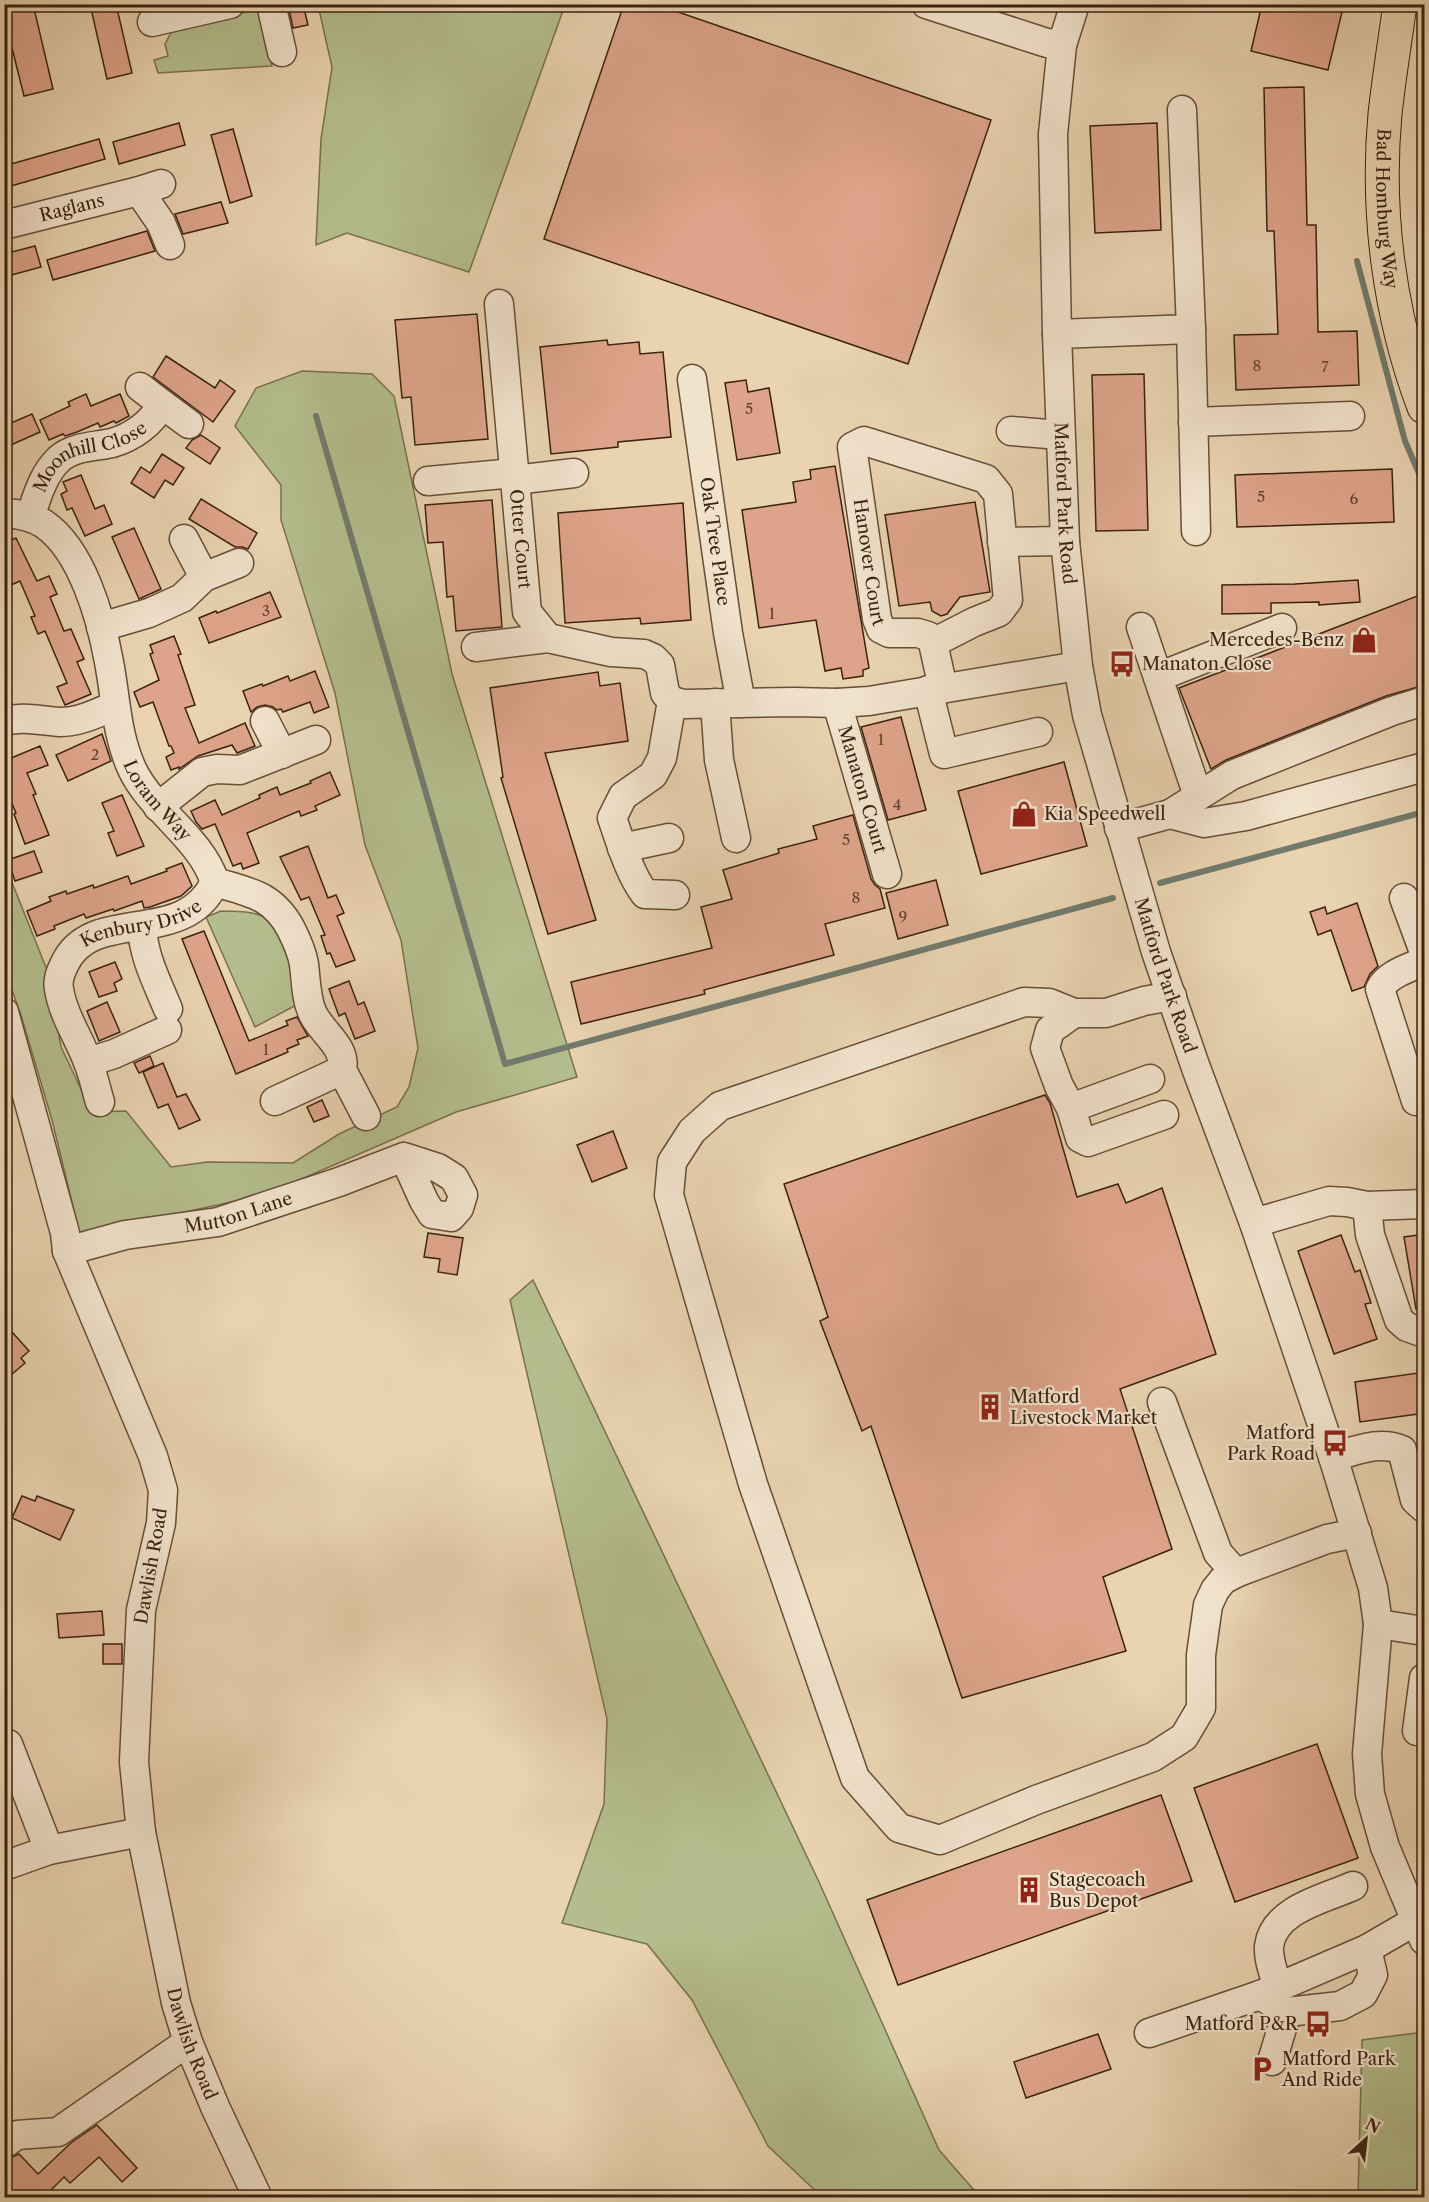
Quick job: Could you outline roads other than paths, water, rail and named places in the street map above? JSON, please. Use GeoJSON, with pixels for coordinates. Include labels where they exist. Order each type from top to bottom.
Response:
{"type":"FeatureCollection","features":[{"type":"Feature","properties":{"kind":"main road","name":"Bad Homburg Way"},"geometry":{"type":"LineString","coordinates":[[1400,4],[1385,115],[1384,224],[1394,304],[1425,407]]}},
{"type":"Feature","properties":{"kind":"street"},"geometry":{"type":"LineString","coordinates":[[151,21],[230,4]]}},
{"type":"Feature","properties":{"kind":"street"},"geometry":{"type":"LineString","coordinates":[[271,4],[282,52]]}},
{"type":"Feature","properties":{"kind":"street"},"geometry":{"type":"LineString","coordinates":[[926,4],[1047,43],[1062,45]]}},
{"type":"Feature","properties":{"kind":"street","name":"Matford Park Road"},"geometry":{"type":"LineString","coordinates":[[1075,4],[1062,45],[1053,134],[1060,435],[1065,541],[1078,666],[1087,715],[1156,952],[1196,1068],[1254,1223],[1333,1457],[1373,1588],[1378,1624],[1367,1754],[1371,1794],[1385,1847],[1422,1927]]}},
{"type":"Feature","properties":{"kind":"street"},"geometry":{"type":"LineString","coordinates":[[1182,110],[1196,531]]}},
{"type":"Feature","properties":{"kind":"street","name":"Raglans"},"geometry":{"type":"LineString","coordinates":[[4,225],[150,188],[170,245]]}},
{"type":"Feature","properties":{"kind":"street","name":"Otter Court"},"geometry":{"type":"LineString","coordinates":[[499,303],[526,612],[548,638]]}},
{"type":"Feature","properties":{"kind":"street"},"geometry":{"type":"LineString","coordinates":[[1057,334],[1191,329]]}},
{"type":"Feature","properties":{"kind":"street","name":"Oak Tree Place"},"geometry":{"type":"LineString","coordinates":[[692,379],[728,633],[728,703],[719,760],[736,838]]}},
{"type":"Feature","properties":{"kind":"street","name":"Moonhill Close"},"geometry":{"type":"LineString","coordinates":[[140,387],[189,424]]}},
{"type":"Feature","properties":{"kind":"street","name":"Moonhill Close"},"geometry":{"type":"LineString","coordinates":[[17,515],[57,461],[75,450],[114,442],[138,431],[157,413],[162,404]]}},
{"type":"Feature","properties":{"kind":"street"},"geometry":{"type":"LineString","coordinates":[[1193,422],[1350,416]]}},
{"type":"Feature","properties":{"kind":"street"},"geometry":{"type":"LineString","coordinates":[[1011,431],[1060,435]]}},
{"type":"Feature","properties":{"kind":"street","name":"Hanover Court"},"geometry":{"type":"LineString","coordinates":[[933,643],[928,636],[918,633],[890,633],[881,628],[877,619],[852,447],[864,441],[986,479],[998,494],[1002,542]]}},
{"type":"Feature","properties":{"kind":"street"},"geometry":{"type":"LineString","coordinates":[[428,481],[574,473]]}},
{"type":"Feature","properties":{"kind":"street","name":"Loram Way"},"geometry":{"type":"LineString","coordinates":[[17,515],[43,523],[66,546],[86,584],[101,627],[109,663],[114,706],[128,760],[140,784],[188,838],[213,874],[215,882]]}},
{"type":"Feature","properties":{"kind":"street"},"geometry":{"type":"LineString","coordinates":[[184,539],[204,577]]}},
{"type":"Feature","properties":{"kind":"street"},"geometry":{"type":"LineString","coordinates":[[1038,732],[944,754],[935,689],[933,643],[999,612],[1008,600],[1002,542],[1065,541]]}},
{"type":"Feature","properties":{"kind":"street"},"geometry":{"type":"LineString","coordinates":[[101,627],[149,614],[182,598],[204,577],[239,562]]}},
{"type":"Feature","properties":{"kind":"street"},"geometry":{"type":"LineString","coordinates":[[1141,627],[1198,796]]}},
{"type":"Feature","properties":{"kind":"street"},"geometry":{"type":"LineString","coordinates":[[1158,677],[1282,628]]}},
{"type":"Feature","properties":{"kind":"street"},"geometry":{"type":"LineString","coordinates":[[476,647],[548,638],[611,652],[644,654],[653,658],[660,665],[665,693],[672,701],[684,704],[837,703],[869,700],[1078,666]]}},
{"type":"Feature","properties":{"kind":"street"},"geometry":{"type":"LineString","coordinates":[[672,701],[662,758],[652,775],[623,796],[612,818],[622,848],[645,894],[675,895]]}},
{"type":"Feature","properties":{"kind":"street"},"geometry":{"type":"LineString","coordinates":[[1119,828],[1170,814],[1232,775],[1392,711],[1425,701]]}},
{"type":"Feature","properties":{"kind":"street","name":"Manaton Court"},"geometry":{"type":"LineString","coordinates":[[837,703],[887,874]]}},
{"type":"Feature","properties":{"kind":"street"},"geometry":{"type":"LineString","coordinates":[[4,721],[18,718],[63,722],[77,720],[114,706]]}},
{"type":"Feature","properties":{"kind":"street"},"geometry":{"type":"LineString","coordinates":[[265,721],[282,754]]}},
{"type":"Feature","properties":{"kind":"street"},"geometry":{"type":"LineString","coordinates":[[159,807],[202,772],[217,769],[240,770],[316,740]]}},
{"type":"Feature","properties":{"kind":"street"},"geometry":{"type":"LineString","coordinates":[[1170,814],[1204,823],[1246,816],[1425,767]]}},
{"type":"Feature","properties":{"kind":"street"},"geometry":{"type":"LineString","coordinates":[[622,848],[669,838]]}},
{"type":"Feature","properties":{"kind":"street"},"geometry":{"type":"LineString","coordinates":[[215,882],[264,898],[284,916],[303,958],[309,1006],[338,1048],[343,1064],[342,1070],[366,1116]]}},
{"type":"Feature","properties":{"kind":"street","name":"Kenbury Drive"},"geometry":{"type":"LineString","coordinates":[[100,1102],[101,1058],[67,1016],[58,988],[60,973],[72,949],[86,939],[106,932],[163,923],[183,915],[211,892],[215,882]]}},
{"type":"Feature","properties":{"kind":"street"},"geometry":{"type":"LineString","coordinates":[[1404,898],[1425,952]]}},
{"type":"Feature","properties":{"kind":"street"},"geometry":{"type":"LineString","coordinates":[[101,1058],[167,1020],[144,950],[142,926]]}},
{"type":"Feature","properties":{"kind":"street"},"geometry":{"type":"LineString","coordinates":[[1416,1101],[1380,989],[1390,976],[1425,961]]}},
{"type":"Feature","properties":{"kind":"street"},"geometry":{"type":"LineString","coordinates":[[1172,996],[1144,1001],[1106,1013],[1074,1013],[1049,1003],[1024,1002],[720,1106],[692,1131],[672,1162],[669,1195],[749,1473],[855,1778],[899,1828],[940,1840],[1036,1800],[1153,1757],[1184,1737],[1201,1708],[1201,1655],[1208,1605],[1223,1580],[1328,1539],[1357,1533]]}},
{"type":"Feature","properties":{"kind":"street","name":"Dawlish Road"},"geometry":{"type":"LineString","coordinates":[[4,1012],[67,1251],[153,1456],[164,1490],[161,1523],[141,1610],[134,1762],[141,1832],[177,2003],[188,2042],[216,2109],[258,2198]]}},
{"type":"Feature","properties":{"kind":"street"},"geometry":{"type":"LineString","coordinates":[[1074,1013],[1050,1030],[1045,1048],[1059,1086],[1071,1108],[1080,1138],[1088,1142],[1164,1115]]}},
{"type":"Feature","properties":{"kind":"street"},"geometry":{"type":"LineString","coordinates":[[275,1101],[342,1070]]}},
{"type":"Feature","properties":{"kind":"street"},"geometry":{"type":"LineString","coordinates":[[1071,1108],[1150,1079]]}},
{"type":"Feature","properties":{"kind":"street","name":"Mutton Lane"},"geometry":{"type":"LineString","coordinates":[[67,1251],[125,1235],[218,1222],[339,1182],[404,1157]]}},
{"type":"Feature","properties":{"kind":"street"},"geometry":{"type":"LineString","coordinates":[[1254,1223],[1329,1201],[1367,1206],[1425,1204]]}},
{"type":"Feature","properties":{"kind":"street"},"geometry":{"type":"LineString","coordinates":[[1367,1206],[1370,1235],[1399,1320],[1407,1327],[1425,1333]]}},
{"type":"Feature","properties":{"kind":"street"},"geometry":{"type":"LineString","coordinates":[[1162,1402],[1218,1552],[1236,1573]]}},
{"type":"Feature","properties":{"kind":"street"},"geometry":{"type":"LineString","coordinates":[[1333,1457],[1379,1445],[1413,1446],[1415,1500],[1425,1508]]}},
{"type":"Feature","properties":{"kind":"street"},"geometry":{"type":"LineString","coordinates":[[1378,1624],[1425,1631]]}},
{"type":"Feature","properties":{"kind":"street"},"geometry":{"type":"LineString","coordinates":[[1417,1731],[1425,1678]]}},
{"type":"Feature","properties":{"kind":"street"},"geometry":{"type":"LineString","coordinates":[[4,1742],[8,1744],[49,1850]]}},
{"type":"Feature","properties":{"kind":"street"},"geometry":{"type":"LineString","coordinates":[[4,1866],[49,1850],[141,1832]]}},
{"type":"Feature","properties":{"kind":"street"},"geometry":{"type":"LineString","coordinates":[[1272,2061],[1268,1999],[1271,1964],[1269,1947],[1274,1928],[1289,1913],[1353,1886]]}},
{"type":"Feature","properties":{"kind":"street"},"geometry":{"type":"LineString","coordinates":[[1149,2033],[1268,1999],[1367,1949],[1422,1927]]}},
{"type":"Feature","properties":{"kind":"street"},"geometry":{"type":"LineString","coordinates":[[1268,1999],[1340,2006],[1363,1994],[1373,1975],[1367,1949]]}},
{"type":"Feature","properties":{"kind":"street"},"geometry":{"type":"LineString","coordinates":[[4,2144],[17,2135],[58,2132],[188,2042]]}},
{"type":"Feature","properties":{"kind":"waterway"},"geometry":{"type":"LineString","coordinates":[[1357,261],[1405,441],[1424,485]]}},
{"type":"Feature","properties":{"kind":"waterway"},"geometry":{"type":"LineString","coordinates":[[316,416],[505,1064],[1113,898]]}},
{"type":"Feature","properties":{"kind":"waterway"},"geometry":{"type":"LineString","coordinates":[[1160,883],[1424,812]]}},
{"type":"Feature","properties":{"kind":"place","name":"Mercedes-Benz"},"geometry":{"type":"Point","coordinates":[1364,640]}},
{"type":"Feature","properties":{"kind":"place","name":"Manaton Close"},"geometry":{"type":"Point","coordinates":[1122,664]}},
{"type":"Feature","properties":{"kind":"place","name":"Kia Speedwell"},"geometry":{"type":"Point","coordinates":[1024,814]}},
{"type":"Feature","properties":{"kind":"place","name":"Matford Livestock Market"},"geometry":{"type":"Point","coordinates":[990,1407]}},
{"type":"Feature","properties":{"kind":"place","name":"Matford Park Road"},"geometry":{"type":"Point","coordinates":[1335,1443]}},
{"type":"Feature","properties":{"kind":"place","name":"Stagecoach Bus Depot"},"geometry":{"type":"Point","coordinates":[1029,1890]}},
{"type":"Feature","properties":{"kind":"place","name":"Matford P&R"},"geometry":{"type":"Point","coordinates":[1318,2024]}},
{"type":"Feature","properties":{"kind":"place","name":"Matford Park And Ride"},"geometry":{"type":"Point","coordinates":[1262,2069]}}]}
